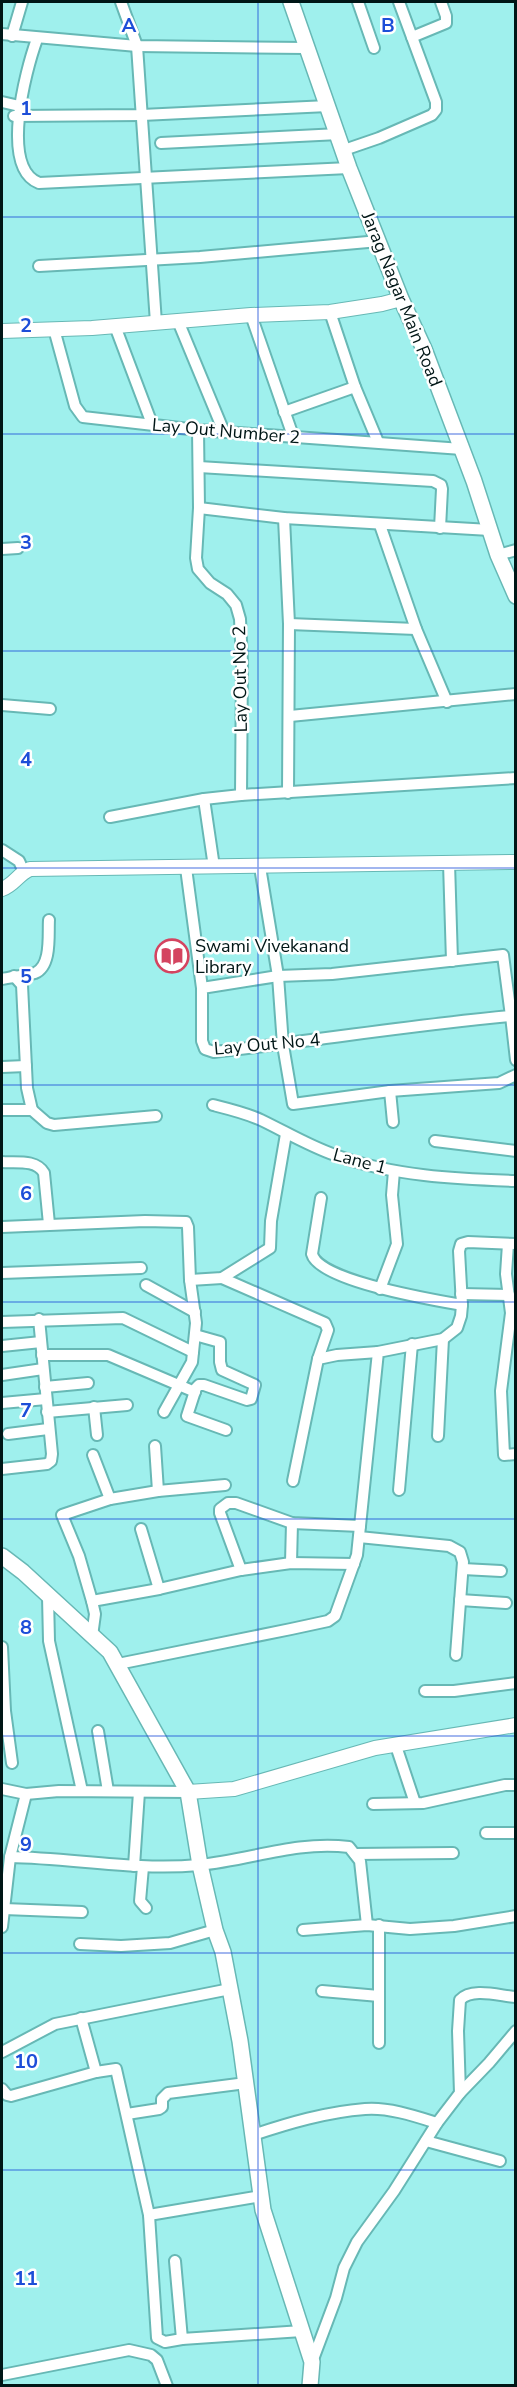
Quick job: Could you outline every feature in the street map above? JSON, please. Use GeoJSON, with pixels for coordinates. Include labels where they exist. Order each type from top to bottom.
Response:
{"type":"FeatureCollection","features":[{"type":"Feature","properties":{"kind":"main road","name":"Jarag Nagar Main Road"},"geometry":{"type":"LineString","coordinates":[[291,2],[349,168],[401,299],[424,349],[462,449],[498,555],[516,596]]}},
{"type":"Feature","properties":{"kind":"main road"},"geometry":{"type":"LineString","coordinates":[[2,1559],[23,1572],[110,1652],[188,1792],[200,1864],[215,1930],[223,1952],[230,1989],[246,2083],[263,2210],[312,2362],[310,2385]]}},
{"type":"Feature","properties":{"kind":"street"},"geometry":{"type":"LineString","coordinates":[[22,2],[7,35],[136,46],[306,48]]}},
{"type":"Feature","properties":{"kind":"street"},"geometry":{"type":"LineString","coordinates":[[121,2],[136,46],[148,179],[156,323]]}},
{"type":"Feature","properties":{"kind":"street"},"geometry":{"type":"LineString","coordinates":[[358,2],[374,48]]}},
{"type":"Feature","properties":{"kind":"street"},"geometry":{"type":"LineString","coordinates":[[344,150],[432,115],[436,110],[436,102],[399,2]]}},
{"type":"Feature","properties":{"kind":"street"},"geometry":{"type":"LineString","coordinates":[[412,37],[446,23],[441,2]]}},
{"type":"Feature","properties":{"kind":"street"},"geometry":{"type":"LineString","coordinates":[[37,39],[15,111],[14,151],[19,167],[31,180],[39,183],[148,179],[349,168]]}},
{"type":"Feature","properties":{"kind":"street"},"geometry":{"type":"LineString","coordinates":[[2,102],[15,111],[142,115],[328,106]]}},
{"type":"Feature","properties":{"kind":"street"},"geometry":{"type":"LineString","coordinates":[[161,144],[339,134]]}},
{"type":"Feature","properties":{"kind":"street"},"geometry":{"type":"LineString","coordinates":[[39,266],[200,257],[379,241]]}},
{"type":"Feature","properties":{"kind":"street"},"geometry":{"type":"LineString","coordinates":[[2,332],[251,315],[330,312],[401,299]]}},
{"type":"Feature","properties":{"kind":"street"},"geometry":{"type":"LineString","coordinates":[[330,312],[355,387],[378,441]]}},
{"type":"Feature","properties":{"kind":"street"},"geometry":{"type":"LineString","coordinates":[[251,315],[293,436]]}},
{"type":"Feature","properties":{"kind":"street"},"geometry":{"type":"LineString","coordinates":[[178,321],[224,432]]}},
{"type":"Feature","properties":{"kind":"street"},"geometry":{"type":"LineString","coordinates":[[115,326],[152,424]]}},
{"type":"Feature","properties":{"kind":"street","name":"Lay Out Number 2"},"geometry":{"type":"LineString","coordinates":[[54,329],[75,406],[83,417],[198,430],[378,441],[462,449]]}},
{"type":"Feature","properties":{"kind":"street"},"geometry":{"type":"LineString","coordinates":[[284,412],[355,387]]}},
{"type":"Feature","properties":{"kind":"street"},"geometry":{"type":"LineString","coordinates":[[198,430],[199,508],[284,518],[490,530]]}},
{"type":"Feature","properties":{"kind":"street"},"geometry":{"type":"LineString","coordinates":[[199,466],[433,481],[441,485],[442,489],[440,528]]}},
{"type":"Feature","properties":{"kind":"street","name":"Lay Out No 2"},"geometry":{"type":"LineString","coordinates":[[199,508],[196,558],[198,570],[210,583],[227,594],[236,605],[240,619],[241,795]]}},
{"type":"Feature","properties":{"kind":"street"},"geometry":{"type":"LineString","coordinates":[[284,518],[289,624],[288,793]]}},
{"type":"Feature","properties":{"kind":"street"},"geometry":{"type":"LineString","coordinates":[[380,525],[416,629],[447,702]]}},
{"type":"Feature","properties":{"kind":"street"},"geometry":{"type":"LineString","coordinates":[[2,549],[18,548]]}},
{"type":"Feature","properties":{"kind":"street"},"geometry":{"type":"LineString","coordinates":[[498,555],[516,550]]}},
{"type":"Feature","properties":{"kind":"street"},"geometry":{"type":"LineString","coordinates":[[289,624],[416,629]]}},
{"type":"Feature","properties":{"kind":"street"},"geometry":{"type":"LineString","coordinates":[[290,716],[516,694]]}},
{"type":"Feature","properties":{"kind":"street"},"geometry":{"type":"LineString","coordinates":[[2,705],[50,709]]}},
{"type":"Feature","properties":{"kind":"street"},"geometry":{"type":"LineString","coordinates":[[110,818],[241,795],[516,778]]}},
{"type":"Feature","properties":{"kind":"street"},"geometry":{"type":"LineString","coordinates":[[204,800],[214,867]]}},
{"type":"Feature","properties":{"kind":"street"},"geometry":{"type":"LineString","coordinates":[[2,850],[19,861],[27,870]]}},
{"type":"Feature","properties":{"kind":"street"},"geometry":{"type":"LineString","coordinates":[[2,889],[14,884],[27,870],[59,868],[516,862]]}},
{"type":"Feature","properties":{"kind":"street"},"geometry":{"type":"LineString","coordinates":[[449,863],[452,961]]}},
{"type":"Feature","properties":{"kind":"street"},"geometry":{"type":"LineString","coordinates":[[260,867],[278,976],[283,1045],[293,1104],[390,1091],[499,1083],[516,1075]]}},
{"type":"Feature","properties":{"kind":"street","name":"Lay Out No 4"},"geometry":{"type":"LineString","coordinates":[[186,868],[202,988],[202,1041],[205,1049],[214,1052],[283,1045],[513,1015]]}},
{"type":"Feature","properties":{"kind":"street"},"geometry":{"type":"LineString","coordinates":[[2,979],[36,972],[45,961],[49,920]]}},
{"type":"Feature","properties":{"kind":"street"},"geometry":{"type":"LineString","coordinates":[[202,988],[278,976],[332,974],[503,955],[513,1015],[516,1060]]}},
{"type":"Feature","properties":{"kind":"street"},"geometry":{"type":"LineString","coordinates":[[18,975],[22,985],[27,1088],[32,1110],[47,1123],[54,1125],[156,1116]]}},
{"type":"Feature","properties":{"kind":"street"},"geometry":{"type":"LineString","coordinates":[[2,1067],[26,1066]]}},
{"type":"Feature","properties":{"kind":"street"},"geometry":{"type":"LineString","coordinates":[[390,1091],[393,1122]]}},
{"type":"Feature","properties":{"kind":"street","name":"Lane 1"},"geometry":{"type":"LineString","coordinates":[[213,1105],[260,1120],[338,1157],[394,1171],[474,1180],[516,1181]]}},
{"type":"Feature","properties":{"kind":"street"},"geometry":{"type":"LineString","coordinates":[[2,1110],[32,1110]]}},
{"type":"Feature","properties":{"kind":"street"},"geometry":{"type":"LineString","coordinates":[[197,1280],[222,1278],[270,1248],[271,1221],[286,1134]]}},
{"type":"Feature","properties":{"kind":"street"},"geometry":{"type":"LineString","coordinates":[[435,1141],[516,1151]]}},
{"type":"Feature","properties":{"kind":"street"},"geometry":{"type":"LineString","coordinates":[[2,1162],[36,1164],[42,1168],[49,1224]]}},
{"type":"Feature","properties":{"kind":"street"},"geometry":{"type":"LineString","coordinates":[[380,1288],[397,1244],[392,1195],[394,1171]]}},
{"type":"Feature","properties":{"kind":"street"},"geometry":{"type":"LineString","coordinates":[[321,1198],[312,1254],[321,1267],[380,1288],[461,1300],[509,1295]]}},
{"type":"Feature","properties":{"kind":"street"},"geometry":{"type":"LineString","coordinates":[[2,1227],[186,1222],[197,1280],[195,1312],[203,1337]]}},
{"type":"Feature","properties":{"kind":"street"},"geometry":{"type":"LineString","coordinates":[[318,1359],[378,1352],[443,1339],[457,1328],[461,1316],[459,1251],[461,1244],[468,1242],[512,1244],[506,1274],[511,1313],[501,1391],[504,1455],[516,1454]]}},
{"type":"Feature","properties":{"kind":"street"},"geometry":{"type":"LineString","coordinates":[[2,1273],[141,1268]]}},
{"type":"Feature","properties":{"kind":"street"},"geometry":{"type":"LineString","coordinates":[[222,1278],[326,1323],[328,1330],[318,1359],[293,1481]]}},
{"type":"Feature","properties":{"kind":"street"},"geometry":{"type":"LineString","coordinates":[[146,1285],[195,1312]]}},
{"type":"Feature","properties":{"kind":"street"},"geometry":{"type":"LineString","coordinates":[[2,1322],[123,1318],[193,1352]]}},
{"type":"Feature","properties":{"kind":"street"},"geometry":{"type":"LineString","coordinates":[[2,1469],[47,1464],[51,1461],[39,1320]]}},
{"type":"Feature","properties":{"kind":"street"},"geometry":{"type":"LineString","coordinates":[[203,1337],[193,1352],[186,1412],[188,1418],[226,1430]]}},
{"type":"Feature","properties":{"kind":"street"},"geometry":{"type":"LineString","coordinates":[[164,1412],[187,1389],[199,1385],[247,1400],[254,1396],[256,1390],[254,1383],[222,1370],[220,1342],[203,1337]]}},
{"type":"Feature","properties":{"kind":"street"},"geometry":{"type":"LineString","coordinates":[[438,1436],[443,1339]]}},
{"type":"Feature","properties":{"kind":"street"},"geometry":{"type":"LineString","coordinates":[[2,1346],[41,1342]]}},
{"type":"Feature","properties":{"kind":"street"},"geometry":{"type":"LineString","coordinates":[[399,1490],[412,1344]]}},
{"type":"Feature","properties":{"kind":"street"},"geometry":{"type":"LineString","coordinates":[[118,1664],[328,1621],[335,1616],[354,1564],[364,1498],[378,1352]]}},
{"type":"Feature","properties":{"kind":"street"},"geometry":{"type":"LineString","coordinates":[[42,1355],[108,1355],[187,1389]]}},
{"type":"Feature","properties":{"kind":"street"},"geometry":{"type":"LineString","coordinates":[[2,1375],[43,1369]]}},
{"type":"Feature","properties":{"kind":"street"},"geometry":{"type":"LineString","coordinates":[[45,1387],[88,1383]]}},
{"type":"Feature","properties":{"kind":"street"},"geometry":{"type":"LineString","coordinates":[[2,1403],[46,1399]]}},
{"type":"Feature","properties":{"kind":"street"},"geometry":{"type":"LineString","coordinates":[[47,1412],[127,1405]]}},
{"type":"Feature","properties":{"kind":"street"},"geometry":{"type":"LineString","coordinates":[[94,1407],[97,1435]]}},
{"type":"Feature","properties":{"kind":"street"},"geometry":{"type":"LineString","coordinates":[[8,1434],[48,1429]]}},
{"type":"Feature","properties":{"kind":"street"},"geometry":{"type":"LineString","coordinates":[[155,1446],[158,1491]]}},
{"type":"Feature","properties":{"kind":"street"},"geometry":{"type":"LineString","coordinates":[[93,1455],[110,1499]]}},
{"type":"Feature","properties":{"kind":"street"},"geometry":{"type":"LineString","coordinates":[[92,1636],[95,1614],[92,1601],[79,1556],[63,1515],[110,1499],[158,1491],[225,1485]]}},
{"type":"Feature","properties":{"kind":"street"},"geometry":{"type":"LineString","coordinates":[[241,1570],[220,1513],[223,1506],[228,1503],[236,1503],[292,1523],[449,1546],[460,1552],[463,1569],[456,1655]]}},
{"type":"Feature","properties":{"kind":"street"},"geometry":{"type":"LineString","coordinates":[[291,1563],[292,1523]]}},
{"type":"Feature","properties":{"kind":"street"},"geometry":{"type":"LineString","coordinates":[[141,1529],[159,1589]]}},
{"type":"Feature","properties":{"kind":"street"},"geometry":{"type":"LineString","coordinates":[[92,1601],[159,1589],[241,1570],[291,1563],[354,1564]]}},
{"type":"Feature","properties":{"kind":"street"},"geometry":{"type":"LineString","coordinates":[[463,1569],[501,1571]]}},
{"type":"Feature","properties":{"kind":"street"},"geometry":{"type":"LineString","coordinates":[[48,1597],[49,1641],[81,1791]]}},
{"type":"Feature","properties":{"kind":"street"},"geometry":{"type":"LineString","coordinates":[[460,1600],[506,1603]]}},
{"type":"Feature","properties":{"kind":"street"},"geometry":{"type":"LineString","coordinates":[[2,1647],[5,1711],[12,1763]]}},
{"type":"Feature","properties":{"kind":"street"},"geometry":{"type":"LineString","coordinates":[[425,1691],[516,1683]]}},
{"type":"Feature","properties":{"kind":"street"},"geometry":{"type":"LineString","coordinates":[[2,1789],[26,1794],[81,1791],[188,1792],[234,1789],[375,1748],[516,1725]]}},
{"type":"Feature","properties":{"kind":"street"},"geometry":{"type":"LineString","coordinates":[[98,1731],[108,1791]]}},
{"type":"Feature","properties":{"kind":"street"},"geometry":{"type":"LineString","coordinates":[[396,1746],[415,1803]]}},
{"type":"Feature","properties":{"kind":"street"},"geometry":{"type":"LineString","coordinates":[[373,1804],[423,1803],[505,1785],[516,1785]]}},
{"type":"Feature","properties":{"kind":"street"},"geometry":{"type":"LineString","coordinates":[[139,1792],[140,1901],[146,1908]]}},
{"type":"Feature","properties":{"kind":"street"},"geometry":{"type":"LineString","coordinates":[[2,1927],[10,1857],[26,1794]]}},
{"type":"Feature","properties":{"kind":"street"},"geometry":{"type":"LineString","coordinates":[[486,1833],[516,1833]]}},
{"type":"Feature","properties":{"kind":"street"},"geometry":{"type":"LineString","coordinates":[[10,1857],[76,1860],[138,1867],[200,1864],[300,1846],[327,1844],[349,1846],[360,1861],[373,1925],[379,1996],[379,2043]]}},
{"type":"Feature","properties":{"kind":"street"},"geometry":{"type":"LineString","coordinates":[[354,1854],[453,1853]]}},
{"type":"Feature","properties":{"kind":"street"},"geometry":{"type":"LineString","coordinates":[[4,1909],[82,1912]]}},
{"type":"Feature","properties":{"kind":"street"},"geometry":{"type":"LineString","coordinates":[[303,1930],[373,1925],[410,1929],[454,1926],[516,1916]]}},
{"type":"Feature","properties":{"kind":"street"},"geometry":{"type":"LineString","coordinates":[[80,1944],[121,1946],[170,1943],[215,1930]]}},
{"type":"Feature","properties":{"kind":"street"},"geometry":{"type":"LineString","coordinates":[[2,2052],[55,2024],[230,1989]]}},
{"type":"Feature","properties":{"kind":"street"},"geometry":{"type":"LineString","coordinates":[[322,1991],[379,1996]]}},
{"type":"Feature","properties":{"kind":"street"},"geometry":{"type":"LineString","coordinates":[[460,2093],[458,2031],[460,2000],[472,1993],[516,1997]]}},
{"type":"Feature","properties":{"kind":"street"},"geometry":{"type":"LineString","coordinates":[[81,2018],[96,2072]]}},
{"type":"Feature","properties":{"kind":"street"},"geometry":{"type":"LineString","coordinates":[[312,2362],[348,2259],[357,2242],[394,2191],[437,2122],[516,2031]]}},
{"type":"Feature","properties":{"kind":"street"},"geometry":{"type":"LineString","coordinates":[[2,2089],[7,2096],[11,2096],[96,2072],[116,2070],[149,2214],[157,2338],[165,2342],[302,2331]]}},
{"type":"Feature","properties":{"kind":"street"},"geometry":{"type":"LineString","coordinates":[[127,2114],[159,2109],[162,2107],[162,2099],[168,2093],[246,2083]]}},
{"type":"Feature","properties":{"kind":"street"},"geometry":{"type":"LineString","coordinates":[[252,2135],[306,2118],[366,2109],[413,2115],[437,2122]]}},
{"type":"Feature","properties":{"kind":"street"},"geometry":{"type":"LineString","coordinates":[[426,2141],[500,2161]]}},
{"type":"Feature","properties":{"kind":"street"},"geometry":{"type":"LineString","coordinates":[[149,2214],[261,2196]]}},
{"type":"Feature","properties":{"kind":"street"},"geometry":{"type":"LineString","coordinates":[[175,2261],[182,2339]]}},
{"type":"Feature","properties":{"kind":"street"},"geometry":{"type":"LineString","coordinates":[[2,2375],[129,2350],[151,2355],[157,2360],[167,2385]]}},
{"type":"Feature","properties":{"kind":"place","name":"Swami Vivekanand Library"},"geometry":{"type":"Point","coordinates":[172,956]}}]}
